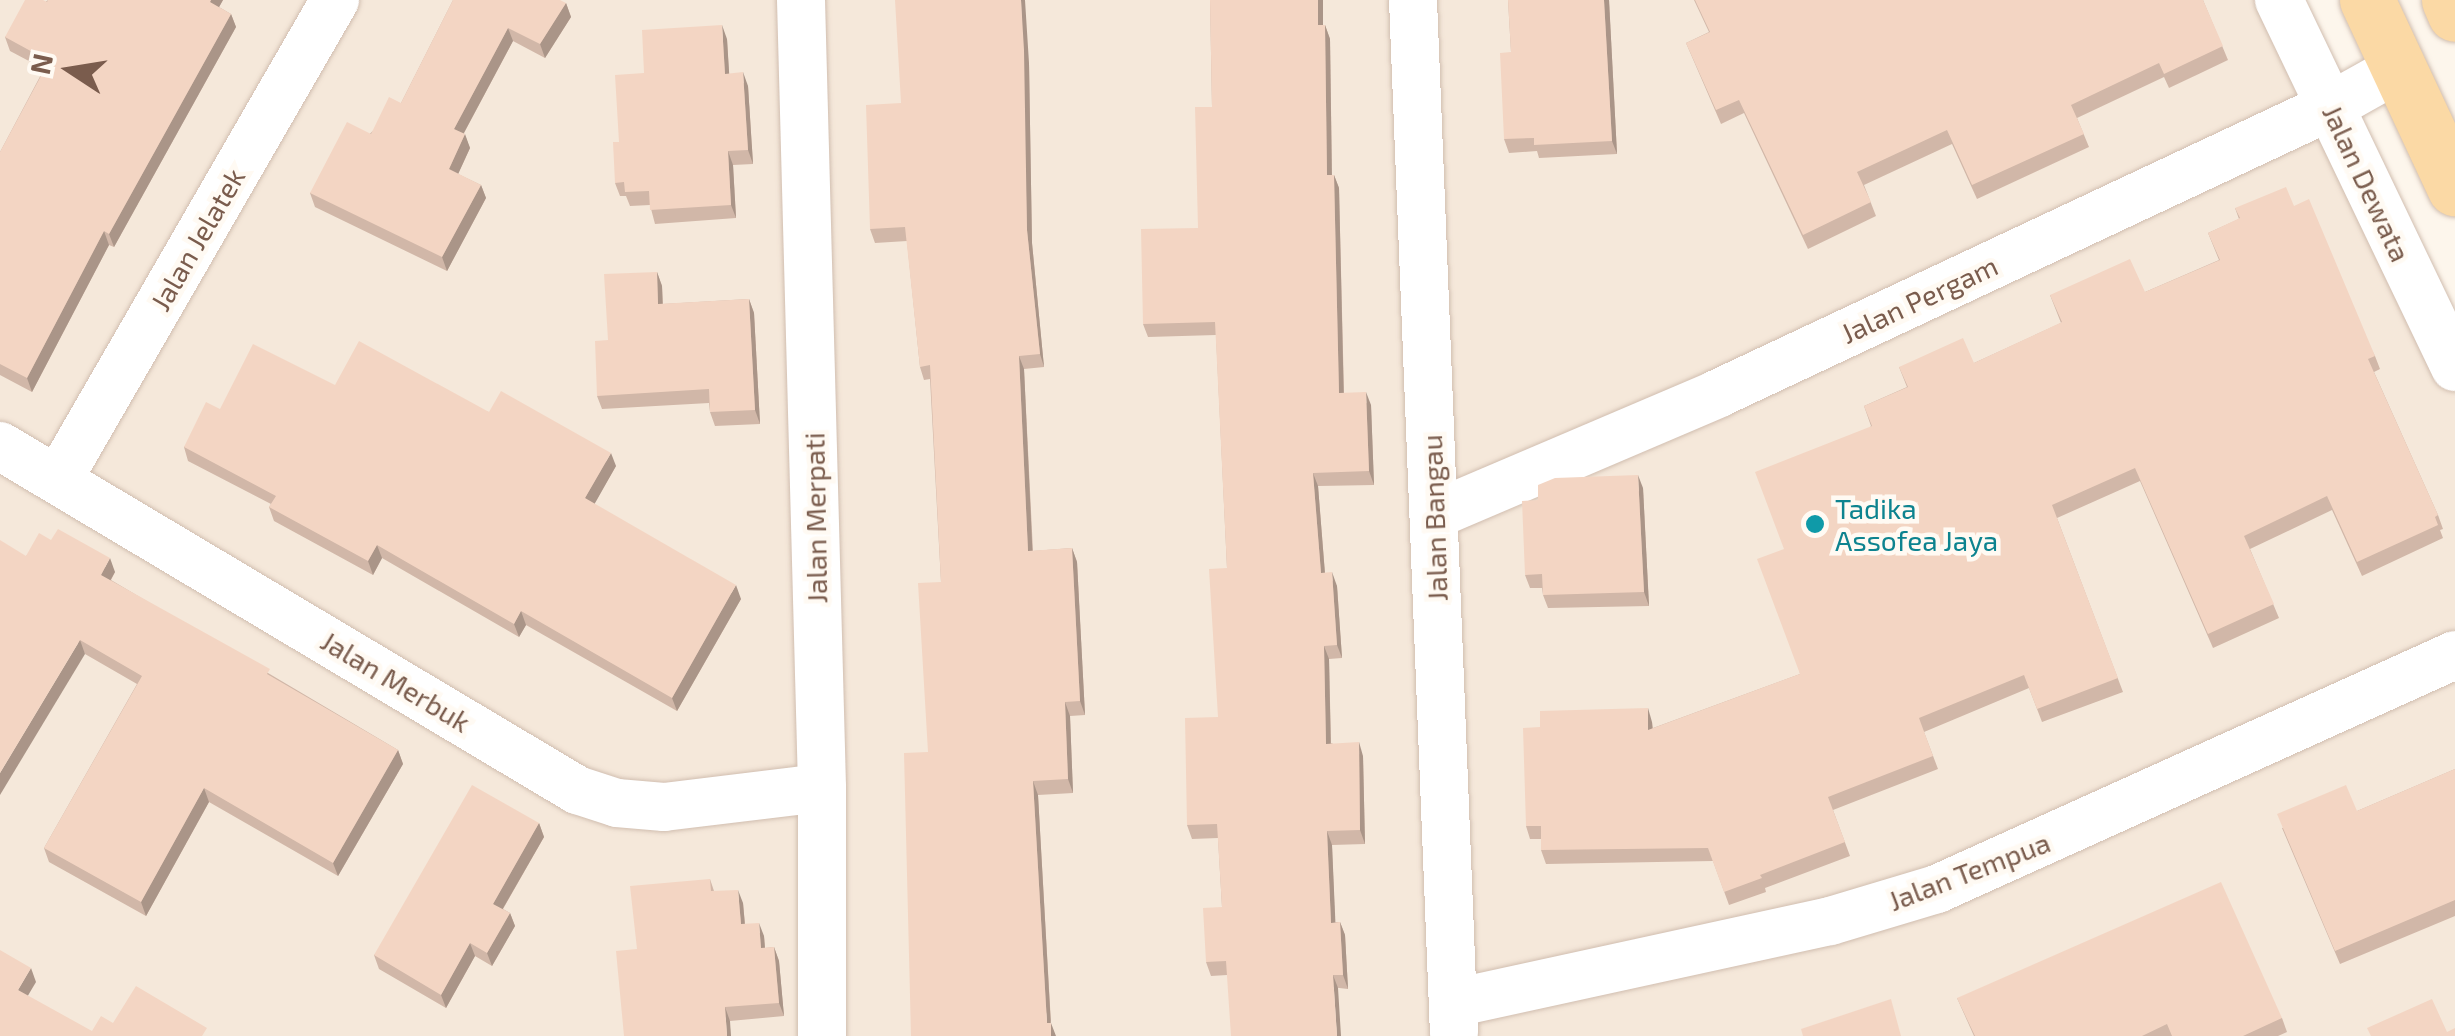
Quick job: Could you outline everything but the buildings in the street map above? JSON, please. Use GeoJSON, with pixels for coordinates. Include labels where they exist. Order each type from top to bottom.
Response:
{"type":"FeatureCollection","features":[{"type":"Feature","properties":{"kind":"main road"},"geometry":{"type":"LineString","coordinates":[[2367,0],[2455,189]]}},
{"type":"Feature","properties":{"kind":"main road"},"geometry":{"type":"LineString","coordinates":[[2448,0],[2455,14]]}},
{"type":"Feature","properties":{"kind":"street","name":"Jalan Jelatek"},"geometry":{"type":"LineString","coordinates":[[60,478],[335,0]]}},
{"type":"Feature","properties":{"kind":"street","name":"Jalan Merpati"},"geometry":{"type":"LineString","coordinates":[[801,0],[822,788],[822,1036]]}},
{"type":"Feature","properties":{"kind":"street","name":"Jalan Bangau"},"geometry":{"type":"LineString","coordinates":[[1414,0],[1454,1020]]}},
{"type":"Feature","properties":{"kind":"street","name":"Jalan Dewata"},"geometry":{"type":"LineString","coordinates":[[2279,0],[2455,367]]}},
{"type":"Feature","properties":{"kind":"street","name":"Jalan Pergam"},"geometry":{"type":"LineString","coordinates":[[1434,515],[1717,394],[2331,106],[2397,69]]}},
{"type":"Feature","properties":{"kind":"street","name":"Jalan Merbuk"},"geometry":{"type":"LineString","coordinates":[[0,446],[60,478],[577,790],[617,803],[664,807],[822,788]]}},
{"type":"Feature","properties":{"kind":"street","name":"Jalan Tempua"},"geometry":{"type":"LineString","coordinates":[[1454,1020],[1830,922],[1937,889],[2455,655]]}},
{"type":"Feature","properties":{"kind":"shaded area"},"geometry":{"type":"Polygon","coordinates":[[[0,0],[2284,0],[2455,347],[2455,1036],[0,1036],[0,0]]]}},
{"type":"Feature","properties":{"kind":"place","name":"Tadika Assofea Jaya"},"geometry":{"type":"Point","coordinates":[1815,524]}}]}
